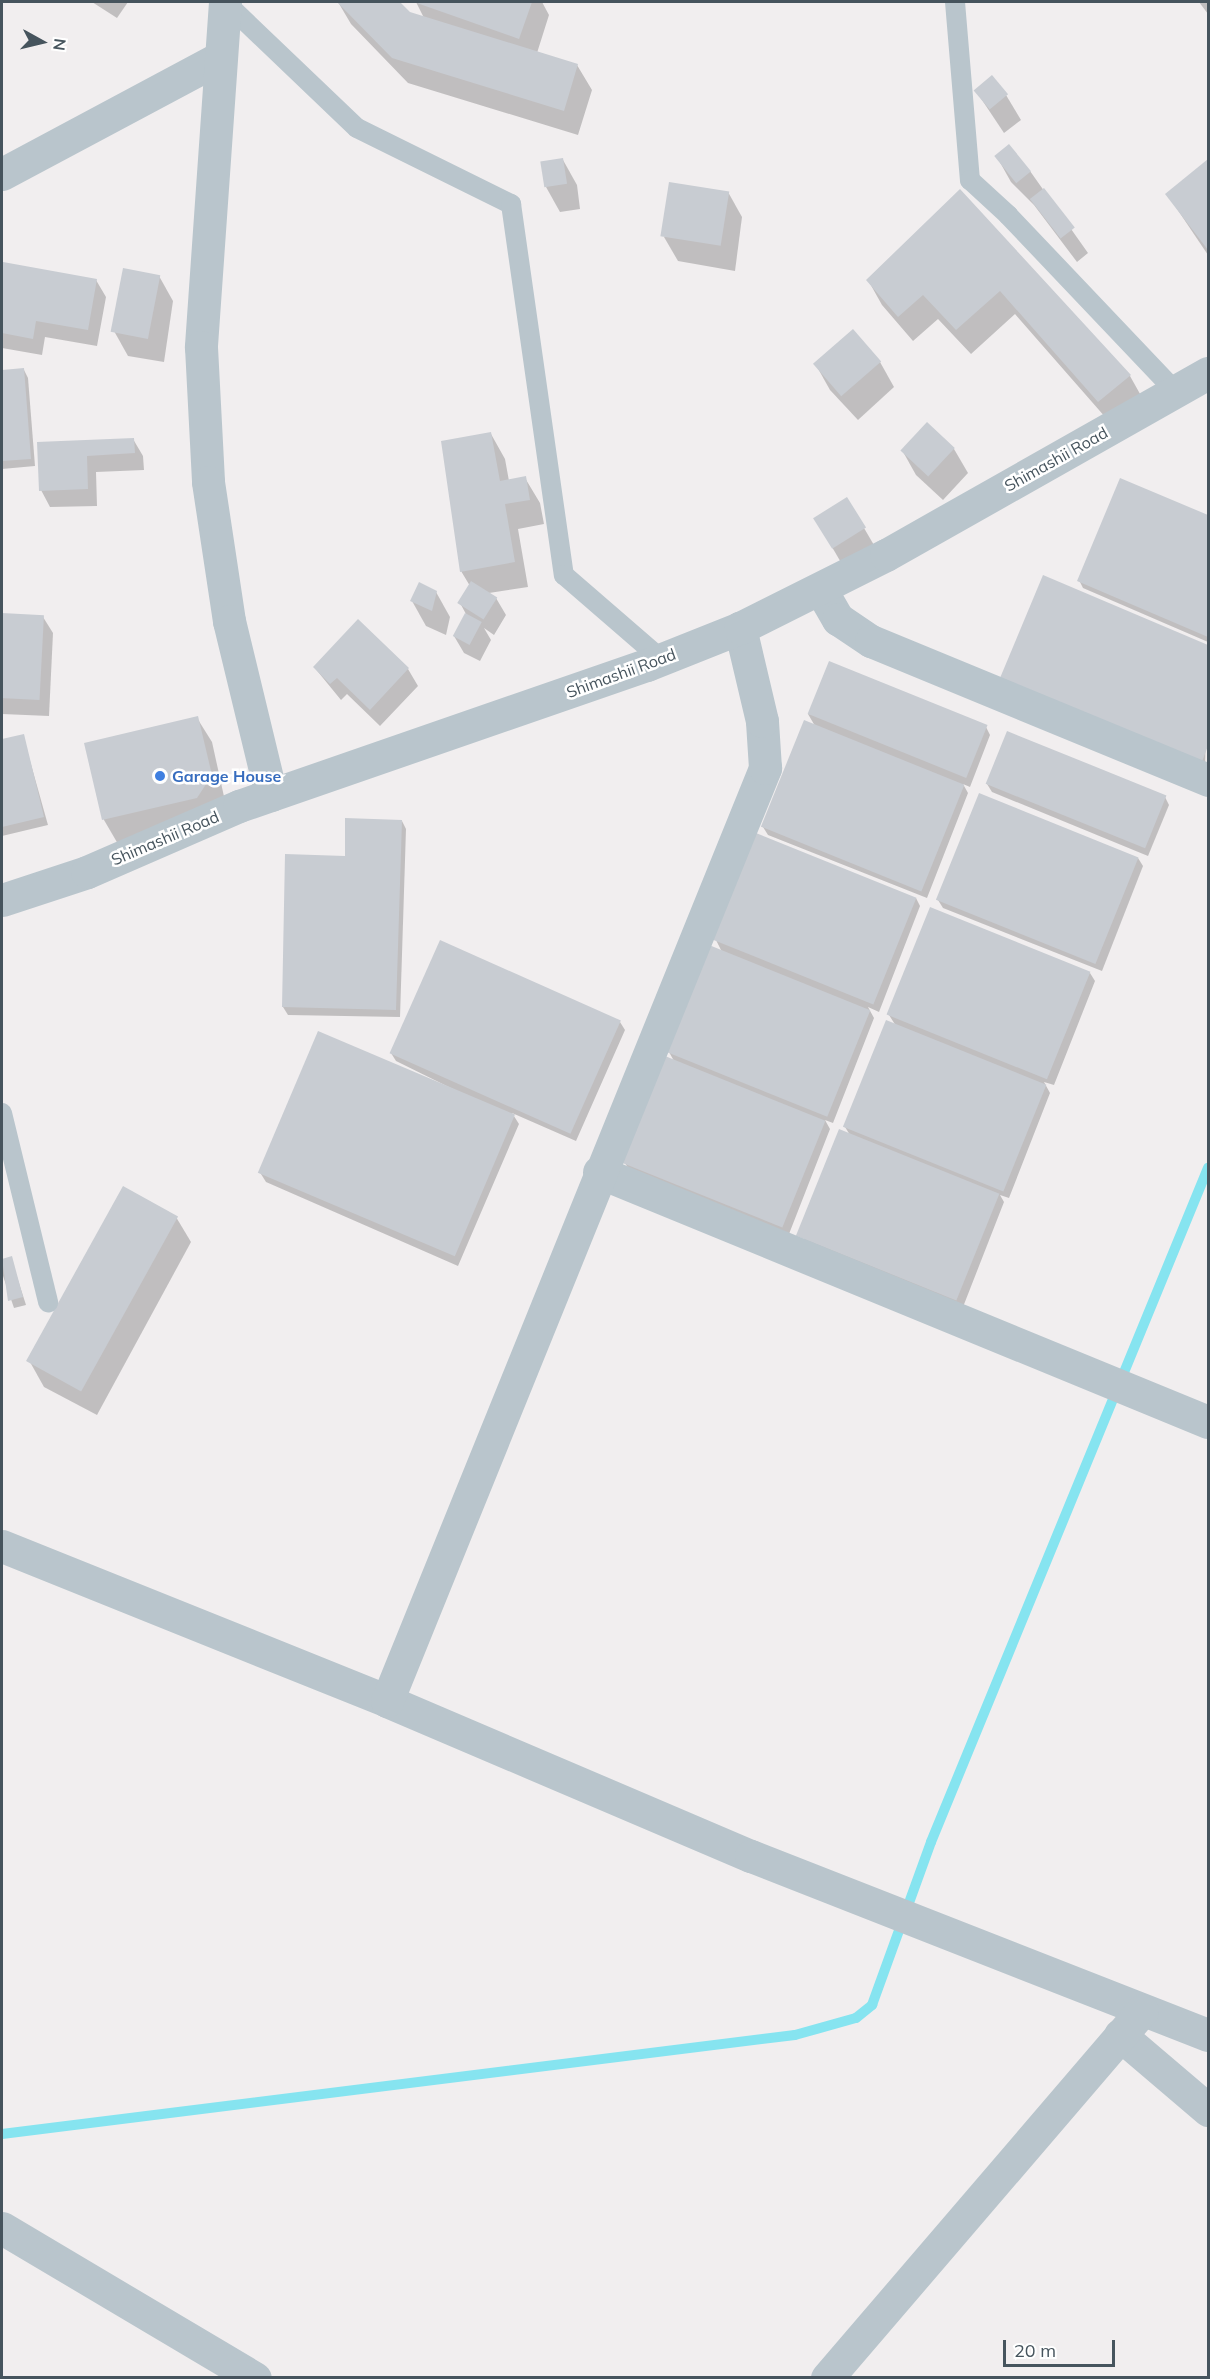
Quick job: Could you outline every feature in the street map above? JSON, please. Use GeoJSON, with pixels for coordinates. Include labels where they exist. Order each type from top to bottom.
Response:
{"type":"FeatureCollection","features":[{"type":"Feature","properties":{"kind":"street"},"geometry":{"type":"LineString","coordinates":[[225,2],[219,58],[201,347],[208,482],[229,621],[271,795]]}},
{"type":"Feature","properties":{"kind":"street"},"geometry":{"type":"LineString","coordinates":[[2,174],[219,58]]}},
{"type":"Feature","properties":{"kind":"street","name":"Shimashii Road"},"geometry":{"type":"LineString","coordinates":[[2,900],[87,872],[271,795],[661,659],[740,628],[821,590],[1209,373]]}},
{"type":"Feature","properties":{"kind":"street"},"geometry":{"type":"LineString","coordinates":[[821,590],[838,619],[871,641],[1209,780]]}},
{"type":"Feature","properties":{"kind":"street"},"geometry":{"type":"LineString","coordinates":[[387,1701],[599,1172],[765,768],[762,721],[740,628]]}},
{"type":"Feature","properties":{"kind":"street"},"geometry":{"type":"LineString","coordinates":[[599,1172],[1209,1422]]}},
{"type":"Feature","properties":{"kind":"street"},"geometry":{"type":"LineString","coordinates":[[2,1546],[387,1701],[751,1856],[1209,2035]]}},
{"type":"Feature","properties":{"kind":"street"},"geometry":{"type":"LineString","coordinates":[[827,2378],[1142,2010]]}},
{"type":"Feature","properties":{"kind":"street"},"geometry":{"type":"LineString","coordinates":[[1120,2035],[1209,2110]]}},
{"type":"Feature","properties":{"kind":"street"},"geometry":{"type":"LineString","coordinates":[[2,2228],[255,2378]]}},
{"type":"Feature","properties":{"kind":"lane"},"geometry":{"type":"LineString","coordinates":[[225,2],[357,128],[511,204],[564,575],[661,659]]}},
{"type":"Feature","properties":{"kind":"lane"},"geometry":{"type":"LineString","coordinates":[[955,2],[970,180],[1008,214],[1176,392]]}},
{"type":"Feature","properties":{"kind":"lane"},"geometry":{"type":"LineString","coordinates":[[2,1113],[48,1302]]}},
{"type":"Feature","properties":{"kind":"building"},"geometry":{"type":"Polygon","coordinates":[[[337,2],[400,2],[410,12],[578,64],[564,111],[392,58],[337,2]]]}},
{"type":"Feature","properties":{"kind":"building"},"geometry":{"type":"Polygon","coordinates":[[[414,2],[532,2],[519,39],[414,2]]]}},
{"type":"Feature","properties":{"kind":"building"},"geometry":{"type":"Polygon","coordinates":[[[992,75],[1008,94],[990,110],[974,90],[992,75]]]}},
{"type":"Feature","properties":{"kind":"building"},"geometry":{"type":"Polygon","coordinates":[[[1009,144],[1031,171],[1016,183],[994,156],[1009,144]]]}},
{"type":"Feature","properties":{"kind":"building"},"geometry":{"type":"Polygon","coordinates":[[[563,158],[567,184],[544,187],[540,162],[563,158]]]}},
{"type":"Feature","properties":{"kind":"building"},"geometry":{"type":"Polygon","coordinates":[[[1208,159],[1208,250],[1165,194],[1208,159]]]}},
{"type":"Feature","properties":{"kind":"building"},"geometry":{"type":"Polygon","coordinates":[[[669,182],[729,192],[721,246],[660,236],[669,182]]]}},
{"type":"Feature","properties":{"kind":"building"},"geometry":{"type":"Polygon","coordinates":[[[1044,188],[1075,227],[1061,238],[1030,199],[1044,188]]]}},
{"type":"Feature","properties":{"kind":"building"},"geometry":{"type":"Polygon","coordinates":[[[960,189],[1131,375],[1098,402],[1000,291],[956,330],[923,295],[898,317],[866,280],[960,189]]]}},
{"type":"Feature","properties":{"kind":"building"},"geometry":{"type":"Polygon","coordinates":[[[3,262],[97,279],[88,330],[36,321],[33,339],[2,333],[3,262]]]}},
{"type":"Feature","properties":{"kind":"building"},"geometry":{"type":"Polygon","coordinates":[[[123,268],[160,275],[148,339],[111,332],[123,268]]]}},
{"type":"Feature","properties":{"kind":"building"},"geometry":{"type":"Polygon","coordinates":[[[853,329],[881,361],[841,396],[813,364],[853,329]]]}},
{"type":"Feature","properties":{"kind":"building"},"geometry":{"type":"Polygon","coordinates":[[[24,368],[31,459],[2,461],[2,370],[24,368]]]}},
{"type":"Feature","properties":{"kind":"building"},"geometry":{"type":"Polygon","coordinates":[[[927,422],[955,448],[928,476],[900,451],[927,422]]]}},
{"type":"Feature","properties":{"kind":"building"},"geometry":{"type":"Polygon","coordinates":[[[491,432],[500,481],[526,476],[530,500],[505,504],[515,562],[460,572],[441,441],[491,432]]]}},
{"type":"Feature","properties":{"kind":"building"},"geometry":{"type":"Polygon","coordinates":[[[134,438],[135,453],[87,456],[88,489],[39,491],[37,442],[134,438]]]}},
{"type":"Feature","properties":{"kind":"building"},"geometry":{"type":"Polygon","coordinates":[[[1120,478],[1208,515],[1208,637],[1077,581],[1120,478]]]}},
{"type":"Feature","properties":{"kind":"building"},"geometry":{"type":"Polygon","coordinates":[[[847,497],[866,528],[832,549],[813,518],[847,497]]]}},
{"type":"Feature","properties":{"kind":"building"},"geometry":{"type":"Polygon","coordinates":[[[1043,575],[1208,645],[1208,746],[1201,764],[1000,678],[1043,575]]]}},
{"type":"Feature","properties":{"kind":"building"},"geometry":{"type":"Polygon","coordinates":[[[471,581],[497,597],[484,619],[457,603],[471,581]]]}},
{"type":"Feature","properties":{"kind":"building"},"geometry":{"type":"Polygon","coordinates":[[[419,582],[437,591],[432,611],[410,601],[419,582]]]}},
{"type":"Feature","properties":{"kind":"building"},"geometry":{"type":"Polygon","coordinates":[[[2,613],[44,615],[39,700],[2,698],[2,613]]]}},
{"type":"Feature","properties":{"kind":"building"},"geometry":{"type":"Polygon","coordinates":[[[465,613],[482,622],[470,645],[453,636],[465,613]]]}},
{"type":"Feature","properties":{"kind":"building"},"geometry":{"type":"Polygon","coordinates":[[[358,619],[409,668],[370,710],[337,678],[330,684],[313,667],[358,619]]]}},
{"type":"Feature","properties":{"kind":"building"},"geometry":{"type":"Polygon","coordinates":[[[829,661],[988,725],[966,778],[808,714],[829,661]]]}},
{"type":"Feature","properties":{"kind":"building"},"geometry":{"type":"Polygon","coordinates":[[[198,716],[212,775],[197,798],[102,820],[84,743],[198,716]]]}},
{"type":"Feature","properties":{"kind":"building"},"geometry":{"type":"Polygon","coordinates":[[[804,720],[964,785],[921,891],[761,827],[804,720]]]}},
{"type":"Feature","properties":{"kind":"building"},"geometry":{"type":"Polygon","coordinates":[[[1007,731],[1166,795],[1145,848],[986,784],[1007,731]]]}},
{"type":"Feature","properties":{"kind":"building"},"geometry":{"type":"Polygon","coordinates":[[[24,734],[44,817],[2,827],[2,739],[24,734]]]}},
{"type":"Feature","properties":{"kind":"building"},"geometry":{"type":"Polygon","coordinates":[[[979,793],[1138,857],[1095,964],[936,900],[979,793]]]}},
{"type":"Feature","properties":{"kind":"building"},"geometry":{"type":"Polygon","coordinates":[[[345,818],[402,820],[396,1010],[282,1007],[285,854],[345,856],[345,818]]]}},
{"type":"Feature","properties":{"kind":"building"},"geometry":{"type":"Polygon","coordinates":[[[756,833],[916,898],[873,1004],[713,940],[756,833]]]}},
{"type":"Feature","properties":{"kind":"building"},"geometry":{"type":"Polygon","coordinates":[[[930,907],[1090,972],[1047,1079],[887,1015],[930,907]]]}},
{"type":"Feature","properties":{"kind":"building"},"geometry":{"type":"Polygon","coordinates":[[[440,940],[621,1021],[570,1134],[390,1053],[440,940]]]}},
{"type":"Feature","properties":{"kind":"building"},"geometry":{"type":"Polygon","coordinates":[[[709,945],[870,1010],[827,1117],[666,1052],[709,945]]]}},
{"type":"Feature","properties":{"kind":"building"},"geometry":{"type":"Polygon","coordinates":[[[886,1020],[1046,1085],[1003,1191],[843,1127],[886,1020]]]}},
{"type":"Feature","properties":{"kind":"building"},"geometry":{"type":"Polygon","coordinates":[[[318,1031],[515,1115],[455,1256],[258,1173],[318,1031]]]}},
{"type":"Feature","properties":{"kind":"building"},"geometry":{"type":"Polygon","coordinates":[[[665,1056],[825,1121],[782,1227],[622,1163],[665,1056]]]}},
{"type":"Feature","properties":{"kind":"building"},"geometry":{"type":"Polygon","coordinates":[[[839,1129],[999,1194],[956,1300],[796,1236],[839,1129]]]}},
{"type":"Feature","properties":{"kind":"building"},"geometry":{"type":"Polygon","coordinates":[[[123,1186],[178,1217],[81,1391],[26,1361],[123,1186]]]}},
{"type":"Feature","properties":{"kind":"building"},"geometry":{"type":"Polygon","coordinates":[[[12,1256],[23,1297],[8,1301],[2,1259],[12,1256]]]}},
{"type":"Feature","properties":{"kind":"waterway"},"geometry":{"type":"LineString","coordinates":[[2,2134],[795,2035],[856,2018],[872,2005],[931,1842],[1208,1168]]}},
{"type":"Feature","properties":{"kind":"place","name":"Garage House"},"geometry":{"type":"Point","coordinates":[160,776]}}]}
